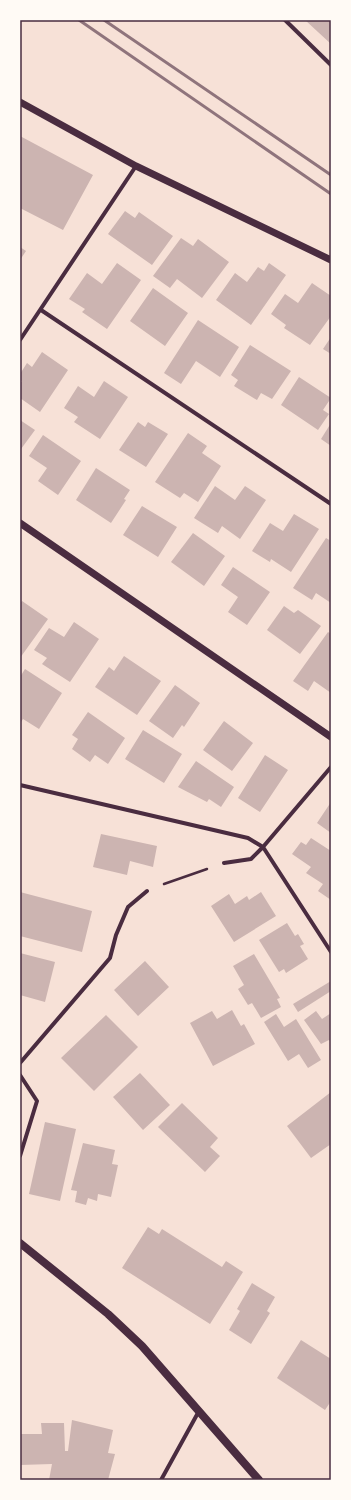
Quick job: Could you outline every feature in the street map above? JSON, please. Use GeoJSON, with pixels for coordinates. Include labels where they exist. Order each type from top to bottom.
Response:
{"type":"FeatureCollection","features":[{"type":"Feature","properties":{"kind":"main road"},"geometry":{"type":"LineString","coordinates":[[20,1243],[108,1314],[142,1346],[259,1480]]}},
{"type":"Feature","properties":{"kind":"street"},"geometry":{"type":"LineString","coordinates":[[284,20],[331,65]]}},
{"type":"Feature","properties":{"kind":"street"},"geometry":{"type":"LineString","coordinates":[[20,102],[136,166],[331,260]]}},
{"type":"Feature","properties":{"kind":"street"},"geometry":{"type":"LineString","coordinates":[[20,340],[136,166]]}},
{"type":"Feature","properties":{"kind":"street"},"geometry":{"type":"LineString","coordinates":[[41,310],[331,504]]}},
{"type":"Feature","properties":{"kind":"street"},"geometry":{"type":"LineString","coordinates":[[20,523],[331,737]]}},
{"type":"Feature","properties":{"kind":"street"},"geometry":{"type":"LineString","coordinates":[[224,863],[251,859],[331,767]]}},
{"type":"Feature","properties":{"kind":"street"},"geometry":{"type":"LineString","coordinates":[[20,785],[248,838],[263,847],[331,952]]}},
{"type":"Feature","properties":{"kind":"street"},"geometry":{"type":"LineString","coordinates":[[20,1063],[110,958],[116,935],[128,907],[147,890]]}},
{"type":"Feature","properties":{"kind":"street"},"geometry":{"type":"LineString","coordinates":[[20,1075],[37,1101],[20,1156]]}},
{"type":"Feature","properties":{"kind":"street"},"geometry":{"type":"LineString","coordinates":[[161,1480],[199,1411]]}},
{"type":"Feature","properties":{"kind":"path"},"geometry":{"type":"LineString","coordinates":[[147,890],[224,863]]}},
{"type":"Feature","properties":{"kind":"building"},"geometry":{"type":"Polygon","coordinates":[[[305,20],[331,20],[331,44],[305,20]]]}},
{"type":"Feature","properties":{"kind":"building"},"geometry":{"type":"Polygon","coordinates":[[[20,136],[93,175],[63,230],[20,208],[20,136]]]}},
{"type":"Feature","properties":{"kind":"building"},"geometry":{"type":"Polygon","coordinates":[[[125,211],[135,218],[139,212],[173,236],[152,265],[108,234],[125,211]]]}},
{"type":"Feature","properties":{"kind":"building"},"geometry":{"type":"Polygon","coordinates":[[[181,238],[193,246],[198,239],[229,262],[202,298],[177,279],[170,288],[153,276],[181,238]]]}},
{"type":"Feature","properties":{"kind":"building"},"geometry":{"type":"Polygon","coordinates":[[[20,247],[26,251],[20,260],[20,247]]]}},
{"type":"Feature","properties":{"kind":"building"},"geometry":{"type":"Polygon","coordinates":[[[117,263],[141,280],[107,329],[82,312],[85,309],[69,299],[87,273],[102,284],[117,263]]]}},
{"type":"Feature","properties":{"kind":"building"},"geometry":{"type":"Polygon","coordinates":[[[269,263],[286,275],[251,325],[216,300],[235,273],[247,282],[258,267],[264,271],[269,263]]]}},
{"type":"Feature","properties":{"kind":"building"},"geometry":{"type":"Polygon","coordinates":[[[312,283],[331,296],[331,316],[310,345],[284,328],[286,325],[271,314],[285,294],[298,303],[312,283]]]}},
{"type":"Feature","properties":{"kind":"building"},"geometry":{"type":"Polygon","coordinates":[[[153,288],[188,313],[165,346],[130,321],[153,288]]]}},
{"type":"Feature","properties":{"kind":"building"},"geometry":{"type":"Polygon","coordinates":[[[198,320],[239,347],[220,377],[196,361],[181,384],[164,373],[198,320]]]}},
{"type":"Feature","properties":{"kind":"building"},"geometry":{"type":"Polygon","coordinates":[[[331,337],[331,354],[323,349],[331,337]]]}},
{"type":"Feature","properties":{"kind":"building"},"geometry":{"type":"Polygon","coordinates":[[[250,345],[291,371],[272,399],[261,393],[257,400],[234,386],[238,380],[231,375],[250,345]]]}},
{"type":"Feature","properties":{"kind":"building"},"geometry":{"type":"Polygon","coordinates":[[[42,352],[68,370],[40,412],[20,398],[20,384],[22,381],[20,380],[20,374],[27,363],[32,367],[42,352]]]}},
{"type":"Feature","properties":{"kind":"building"},"geometry":{"type":"Polygon","coordinates":[[[299,377],[331,398],[323,410],[329,414],[318,430],[281,405],[299,377]]]}},
{"type":"Feature","properties":{"kind":"building"},"geometry":{"type":"Polygon","coordinates":[[[104,381],[128,397],[100,439],[74,422],[78,417],[64,408],[78,386],[94,397],[104,381]]]}},
{"type":"Feature","properties":{"kind":"building"},"geometry":{"type":"Polygon","coordinates":[[[20,420],[35,430],[21,449],[20,449],[20,420]]]}},
{"type":"Feature","properties":{"kind":"building"},"geometry":{"type":"Polygon","coordinates":[[[138,422],[145,427],[148,422],[168,434],[146,467],[119,450],[138,422]]]}},
{"type":"Feature","properties":{"kind":"building"},"geometry":{"type":"Polygon","coordinates":[[[331,423],[331,446],[321,439],[331,423]]]}},
{"type":"Feature","properties":{"kind":"building"},"geometry":{"type":"Polygon","coordinates":[[[188,433],[207,446],[202,453],[221,466],[198,502],[184,493],[180,498],[155,482],[188,433]]]}},
{"type":"Feature","properties":{"kind":"building"},"geometry":{"type":"Polygon","coordinates":[[[43,435],[81,461],[58,495],[38,481],[47,468],[29,456],[43,435]]]}},
{"type":"Feature","properties":{"kind":"building"},"geometry":{"type":"Polygon","coordinates":[[[96,468],[130,490],[124,499],[126,500],[111,523],[76,500],[96,468]]]}},
{"type":"Feature","properties":{"kind":"building"},"geometry":{"type":"Polygon","coordinates":[[[215,486],[235,500],[245,486],[266,500],[240,539],[222,526],[218,533],[194,518],[215,486]]]}},
{"type":"Feature","properties":{"kind":"building"},"geometry":{"type":"Polygon","coordinates":[[[142,506],[177,527],[158,557],[123,535],[142,506]]]}},
{"type":"Feature","properties":{"kind":"building"},"geometry":{"type":"Polygon","coordinates":[[[294,514],[319,529],[291,572],[271,559],[270,562],[252,551],[270,523],[283,531],[294,514]]]}},
{"type":"Feature","properties":{"kind":"building"},"geometry":{"type":"Polygon","coordinates":[[[193,533],[225,556],[204,586],[171,562],[193,533]]]}},
{"type":"Feature","properties":{"kind":"building"},"geometry":{"type":"Polygon","coordinates":[[[326,538],[331,541],[331,603],[316,593],[312,600],[293,588],[326,538]]]}},
{"type":"Feature","properties":{"kind":"building"},"geometry":{"type":"Polygon","coordinates":[[[233,567],[270,592],[247,625],[228,612],[238,597],[221,585],[233,567]]]}},
{"type":"Feature","properties":{"kind":"building"},"geometry":{"type":"Polygon","coordinates":[[[22,601],[48,619],[20,658],[20,604],[22,601]]]}},
{"type":"Feature","properties":{"kind":"building"},"geometry":{"type":"Polygon","coordinates":[[[284,606],[294,613],[298,610],[321,626],[300,654],[267,630],[284,606]]]}},
{"type":"Feature","properties":{"kind":"building"},"geometry":{"type":"Polygon","coordinates":[[[74,622],[99,639],[70,682],[42,664],[47,658],[34,650],[49,628],[64,637],[74,622]]]}},
{"type":"Feature","properties":{"kind":"building"},"geometry":{"type":"Polygon","coordinates":[[[328,632],[331,634],[331,693],[314,681],[308,691],[293,681],[328,632]]]}},
{"type":"Feature","properties":{"kind":"building"},"geometry":{"type":"Polygon","coordinates":[[[124,656],[161,681],[137,715],[95,687],[109,667],[114,671],[124,656]]]}},
{"type":"Feature","properties":{"kind":"building"},"geometry":{"type":"Polygon","coordinates":[[[25,669],[62,693],[39,729],[23,719],[21,722],[20,721],[20,677],[25,669]]]}},
{"type":"Feature","properties":{"kind":"building"},"geometry":{"type":"Polygon","coordinates":[[[175,685],[200,703],[184,727],[182,725],[173,738],[149,721],[175,685]]]}},
{"type":"Feature","properties":{"kind":"building"},"geometry":{"type":"Polygon","coordinates":[[[88,712],[125,738],[108,764],[95,755],[90,762],[72,749],[78,739],[72,735],[88,712]]]}},
{"type":"Feature","properties":{"kind":"building"},"geometry":{"type":"Polygon","coordinates":[[[224,721],[253,743],[232,771],[203,750],[224,721]]]}},
{"type":"Feature","properties":{"kind":"building"},"geometry":{"type":"Polygon","coordinates":[[[143,730],[182,754],[164,783],[125,759],[143,730]]]}},
{"type":"Feature","properties":{"kind":"building"},"geometry":{"type":"Polygon","coordinates":[[[265,755],[288,770],[260,812],[238,798],[265,755]]]}},
{"type":"Feature","properties":{"kind":"building"},"geometry":{"type":"Polygon","coordinates":[[[196,761],[234,787],[221,807],[209,799],[207,802],[178,787],[196,761]]]}},
{"type":"Feature","properties":{"kind":"building"},"geometry":{"type":"Polygon","coordinates":[[[331,802],[331,833],[317,823],[331,802]]]}},
{"type":"Feature","properties":{"kind":"building"},"geometry":{"type":"Polygon","coordinates":[[[101,834],[157,846],[153,867],[130,861],[127,875],[93,867],[101,834]]]}},
{"type":"Feature","properties":{"kind":"building"},"geometry":{"type":"Polygon","coordinates":[[[311,838],[331,851],[331,900],[318,891],[323,884],[306,873],[311,867],[292,854],[301,842],[306,845],[311,838]]]}},
{"type":"Feature","properties":{"kind":"building"},"geometry":{"type":"Polygon","coordinates":[[[20,892],[92,911],[82,952],[20,936],[20,892]]]}},
{"type":"Feature","properties":{"kind":"building"},"geometry":{"type":"Polygon","coordinates":[[[261,892],[276,916],[234,942],[211,906],[229,894],[235,904],[247,896],[249,900],[261,892]]]}},
{"type":"Feature","properties":{"kind":"building"},"geometry":{"type":"Polygon","coordinates":[[[287,923],[295,936],[298,934],[304,944],[300,946],[308,959],[286,973],[284,969],[279,972],[259,940],[287,923]]]}},
{"type":"Feature","properties":{"kind":"building"},"geometry":{"type":"Polygon","coordinates":[[[20,953],[55,962],[45,1002],[20,995],[20,953]]]}},
{"type":"Feature","properties":{"kind":"building"},"geometry":{"type":"Polygon","coordinates":[[[254,954],[280,998],[277,999],[281,1007],[261,1018],[252,1003],[248,1005],[238,989],[244,985],[233,966],[254,954]]]}},
{"type":"Feature","properties":{"kind":"building"},"geometry":{"type":"Polygon","coordinates":[[[145,961],[169,987],[138,1016],[114,990],[145,961]]]}},
{"type":"Feature","properties":{"kind":"building"},"geometry":{"type":"Polygon","coordinates":[[[331,981],[331,991],[298,1012],[293,1004],[331,981]]]}},
{"type":"Feature","properties":{"kind":"building"},"geometry":{"type":"Polygon","coordinates":[[[232,1010],[241,1026],[244,1024],[255,1044],[213,1066],[190,1023],[212,1011],[217,1019],[232,1010]]]}},
{"type":"Feature","properties":{"kind":"building"},"geometry":{"type":"Polygon","coordinates":[[[316,1011],[322,1019],[331,1013],[331,1042],[329,1040],[321,1044],[304,1020],[316,1011]]]}},
{"type":"Feature","properties":{"kind":"building"},"geometry":{"type":"Polygon","coordinates":[[[276,1014],[284,1027],[296,1019],[321,1060],[308,1068],[299,1054],[288,1061],[264,1022],[276,1014]]]}},
{"type":"Feature","properties":{"kind":"building"},"geometry":{"type":"Polygon","coordinates":[[[106,1015],[138,1047],[94,1091],[61,1058],[106,1015]]]}},
{"type":"Feature","properties":{"kind":"building"},"geometry":{"type":"Polygon","coordinates":[[[140,1073],[170,1105],[143,1130],[113,1097],[140,1073]]]}},
{"type":"Feature","properties":{"kind":"building"},"geometry":{"type":"Polygon","coordinates":[[[331,1092],[331,1144],[311,1158],[287,1126],[331,1092]]]}},
{"type":"Feature","properties":{"kind":"building"},"geometry":{"type":"Polygon","coordinates":[[[182,1103],[218,1138],[210,1147],[220,1156],[205,1172],[158,1127],[182,1103]]]}},
{"type":"Feature","properties":{"kind":"building"},"geometry":{"type":"Polygon","coordinates":[[[45,1122],[76,1129],[60,1201],[29,1194],[45,1122]]]}},
{"type":"Feature","properties":{"kind":"building"},"geometry":{"type":"Polygon","coordinates":[[[83,1143],[115,1150],[112,1164],[118,1165],[111,1197],[98,1194],[97,1201],[88,1198],[86,1205],[75,1202],[77,1191],[71,1190],[83,1143]]]}},
{"type":"Feature","properties":{"kind":"building"},"geometry":{"type":"Polygon","coordinates":[[[148,1227],[159,1234],[162,1229],[222,1267],[226,1261],[243,1272],[210,1324],[122,1268],[148,1227]]]}},
{"type":"Feature","properties":{"kind":"building"},"geometry":{"type":"Polygon","coordinates":[[[252,1283],[275,1297],[267,1311],[270,1313],[251,1344],[229,1330],[240,1311],[237,1309],[252,1283]]]}},
{"type":"Feature","properties":{"kind":"building"},"geometry":{"type":"Polygon","coordinates":[[[301,1340],[331,1359],[331,1401],[325,1410],[277,1378],[301,1340]]]}},
{"type":"Feature","properties":{"kind":"building"},"geometry":{"type":"Polygon","coordinates":[[[72,1420],[113,1430],[108,1453],[115,1454],[108,1480],[49,1480],[52,1464],[20,1465],[20,1434],[42,1434],[41,1423],[64,1423],[65,1451],[68,1451],[72,1420]]]}},
{"type":"Feature","properties":{"kind":"railway"},"geometry":{"type":"LineString","coordinates":[[79,20],[331,194]]}},
{"type":"Feature","properties":{"kind":"railway"},"geometry":{"type":"LineString","coordinates":[[104,20],[331,175]]}}]}
